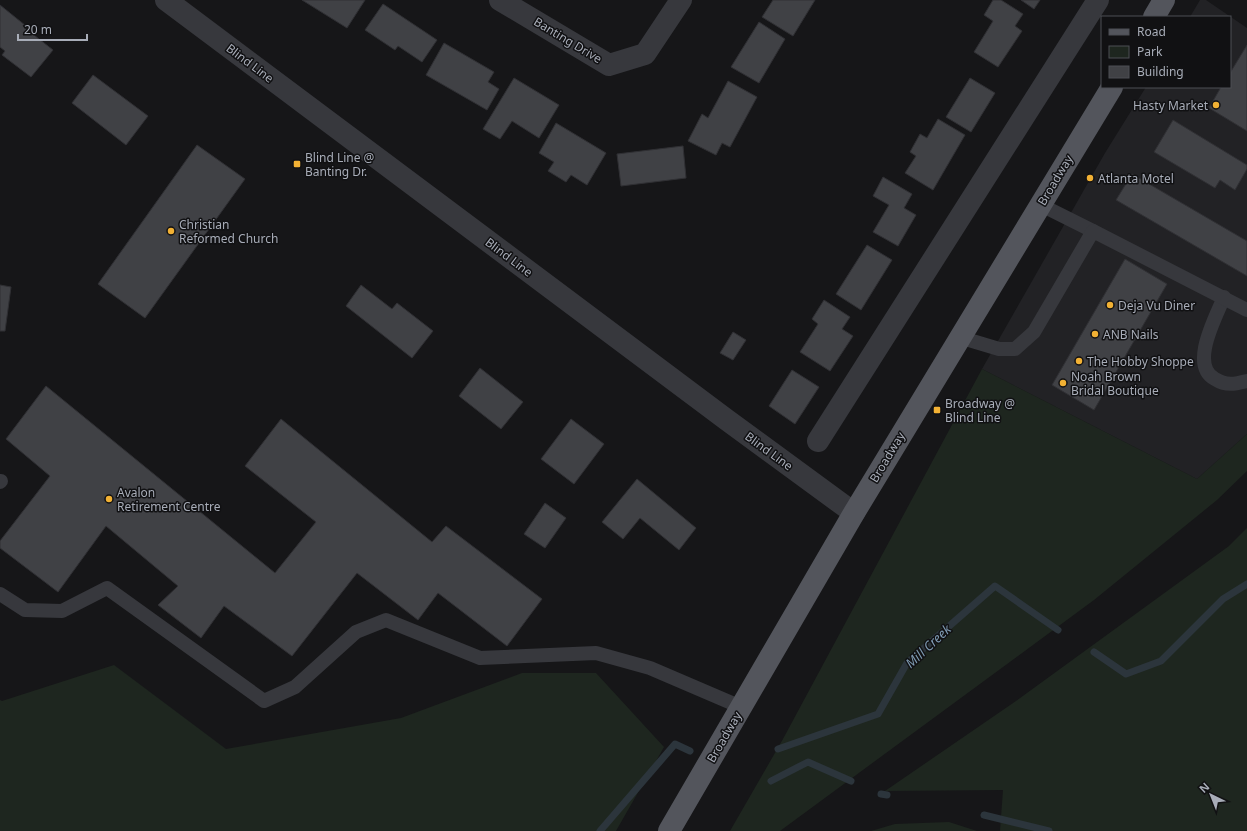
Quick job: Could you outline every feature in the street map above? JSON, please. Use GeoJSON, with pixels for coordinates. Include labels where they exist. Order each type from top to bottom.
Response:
{"type":"FeatureCollection","features":[{"type":"Feature","properties":{"kind":"main road"},"geometry":{"type":"LineString","coordinates":[[1155,16],[1164,0]]}},
{"type":"Feature","properties":{"kind":"main road","name":"Broadway"},"geometry":{"type":"LineString","coordinates":[[669,831],[854,513],[959,337],[1111,88]]}},
{"type":"Feature","properties":{"kind":"street","name":"Blind Line"},"geometry":{"type":"LineString","coordinates":[[166,0],[727,420],[854,513]]}},
{"type":"Feature","properties":{"kind":"street","name":"Banting Drive"},"geometry":{"type":"LineString","coordinates":[[500,0],[609,65],[644,54],[681,0]]}},
{"type":"Feature","properties":{"kind":"street"},"geometry":{"type":"LineString","coordinates":[[818,441],[1098,0]]}},
{"type":"Feature","properties":{"kind":"lane"},"geometry":{"type":"LineString","coordinates":[[1041,205],[1247,310]]}},
{"type":"Feature","properties":{"kind":"lane"},"geometry":{"type":"LineString","coordinates":[[959,337],[999,349],[1014,349],[1034,332],[1093,231]]}},
{"type":"Feature","properties":{"kind":"lane"},"geometry":{"type":"LineString","coordinates":[[1224,297],[1207,340],[1203,355],[1204,366],[1210,377],[1223,384],[1235,384],[1247,381]]}},
{"type":"Feature","properties":{"kind":"lane"},"geometry":{"type":"LineString","coordinates":[[0,594],[25,610],[62,611],[107,588],[264,702],[295,687],[356,632],[386,620],[480,658],[596,653],[650,668],[741,708]]}},
{"type":"Feature","properties":{"kind":"shaded area"},"geometry":{"type":"Polygon","coordinates":[[[1200,0],[1206,0],[1229,16],[1191,16],[1200,0]]]}},
{"type":"Feature","properties":{"kind":"shaded area"},"geometry":{"type":"Polygon","coordinates":[[[1231,17],[1247,28],[1247,434],[1197,479],[982,369],[1105,153],[1145,88],[1231,88],[1231,17]]]}},
{"type":"Feature","properties":{"kind":"green space"},"geometry":{"type":"Polygon","coordinates":[[[982,369],[1197,479],[1247,434],[1247,471],[1217,500],[1094,600],[780,831],[730,831],[783,739],[982,369]]]}},
{"type":"Feature","properties":{"kind":"green space"},"geometry":{"type":"Polygon","coordinates":[[[1247,528],[1247,831],[1000,831],[1003,790],[885,791],[1016,701],[1229,546],[1247,528]]]}},
{"type":"Feature","properties":{"kind":"green space"},"geometry":{"type":"Polygon","coordinates":[[[114,665],[226,749],[401,718],[522,673],[596,673],[664,747],[616,831],[0,831],[0,700],[2,701],[114,665]]]}},
{"type":"Feature","properties":{"kind":"green space"},"geometry":{"type":"Polygon","coordinates":[[[949,822],[977,831],[871,831],[895,824],[949,822]]]}},
{"type":"Feature","properties":{"kind":"building"},"geometry":{"type":"Polygon","coordinates":[[[302,0],[365,0],[347,28],[302,0]]]}},
{"type":"Feature","properties":{"kind":"building"},"geometry":{"type":"Polygon","coordinates":[[[773,0],[815,0],[793,36],[762,17],[773,0]]]}},
{"type":"Feature","properties":{"kind":"building"},"geometry":{"type":"Polygon","coordinates":[[[993,0],[1001,0],[1023,14],[1015,26],[1022,31],[998,67],[974,52],[993,21],[984,15],[993,0]]]}},
{"type":"Feature","properties":{"kind":"building"},"geometry":{"type":"Polygon","coordinates":[[[1021,0],[1040,0],[1034,9],[1021,0]]]}},
{"type":"Feature","properties":{"kind":"building"},"geometry":{"type":"Polygon","coordinates":[[[383,4],[437,40],[422,62],[398,46],[395,50],[365,30],[383,4]]]}},
{"type":"Feature","properties":{"kind":"building"},"geometry":{"type":"Polygon","coordinates":[[[0,5],[26,26],[25,28],[53,50],[31,77],[2,55],[5,51],[0,47],[0,5]]]}},
{"type":"Feature","properties":{"kind":"building"},"geometry":{"type":"Polygon","coordinates":[[[759,22],[785,39],[759,83],[731,67],[759,22]]]}},
{"type":"Feature","properties":{"kind":"building"},"geometry":{"type":"Polygon","coordinates":[[[444,43],[494,72],[488,82],[499,89],[487,110],[426,75],[444,43]]]}},
{"type":"Feature","properties":{"kind":"building"},"geometry":{"type":"Polygon","coordinates":[[[1247,45],[1247,131],[1209,108],[1220,88],[1231,88],[1231,71],[1247,45]]]}},
{"type":"Feature","properties":{"kind":"building"},"geometry":{"type":"Polygon","coordinates":[[[93,75],[148,116],[126,145],[72,103],[93,75]]]}},
{"type":"Feature","properties":{"kind":"building"},"geometry":{"type":"Polygon","coordinates":[[[514,78],[559,105],[539,138],[512,121],[500,139],[483,129],[514,78]]]}},
{"type":"Feature","properties":{"kind":"building"},"geometry":{"type":"Polygon","coordinates":[[[970,78],[995,93],[971,132],[946,117],[970,78]]]}},
{"type":"Feature","properties":{"kind":"building"},"geometry":{"type":"Polygon","coordinates":[[[728,81],[757,97],[730,147],[722,143],[716,155],[688,141],[702,114],[708,118],[728,81]]]}},
{"type":"Feature","properties":{"kind":"building"},"geometry":{"type":"Polygon","coordinates":[[[938,119],[965,135],[933,190],[905,173],[916,156],[910,152],[920,134],[927,138],[938,119]]]}},
{"type":"Feature","properties":{"kind":"building"},"geometry":{"type":"Polygon","coordinates":[[[1173,120],[1247,165],[1247,169],[1235,190],[1220,180],[1215,188],[1154,152],[1173,120]]]}},
{"type":"Feature","properties":{"kind":"building"},"geometry":{"type":"Polygon","coordinates":[[[556,123],[606,153],[587,185],[571,175],[566,182],[548,171],[554,162],[539,153],[556,123]]]}},
{"type":"Feature","properties":{"kind":"building","name":"Christian Reformed Church"},"geometry":{"type":"Polygon","coordinates":[[[197,145],[245,179],[145,318],[98,284],[197,145]]]}},
{"type":"Feature","properties":{"kind":"building"},"geometry":{"type":"Polygon","coordinates":[[[683,146],[686,178],[621,186],[617,154],[683,146]]]}},
{"type":"Feature","properties":{"kind":"building"},"geometry":{"type":"Polygon","coordinates":[[[1132,174],[1247,241],[1247,276],[1116,200],[1132,174]]]}},
{"type":"Feature","properties":{"kind":"building"},"geometry":{"type":"Polygon","coordinates":[[[883,177],[912,194],[904,208],[916,215],[898,246],[873,232],[889,205],[873,196],[883,177]]]}},
{"type":"Feature","properties":{"kind":"building"},"geometry":{"type":"Polygon","coordinates":[[[867,245],[892,260],[861,310],[836,294],[867,245]]]}},
{"type":"Feature","properties":{"kind":"building"},"geometry":{"type":"Polygon","coordinates":[[[1125,259],[1167,284],[1094,410],[1052,385],[1125,259]]]}},
{"type":"Feature","properties":{"kind":"building"},"geometry":{"type":"Polygon","coordinates":[[[0,285],[11,287],[5,331],[0,331],[0,285]]]}},
{"type":"Feature","properties":{"kind":"building"},"geometry":{"type":"Polygon","coordinates":[[[361,285],[392,309],[397,303],[433,331],[412,358],[346,306],[361,285]]]}},
{"type":"Feature","properties":{"kind":"building"},"geometry":{"type":"Polygon","coordinates":[[[824,300],[850,317],[842,329],[853,336],[830,371],[800,352],[818,324],[812,319],[824,300]]]}},
{"type":"Feature","properties":{"kind":"building"},"geometry":{"type":"Polygon","coordinates":[[[733,332],[746,340],[733,360],[720,353],[733,332]]]}},
{"type":"Feature","properties":{"kind":"building"},"geometry":{"type":"Polygon","coordinates":[[[480,368],[523,402],[501,429],[459,396],[480,368]]]}},
{"type":"Feature","properties":{"kind":"building"},"geometry":{"type":"Polygon","coordinates":[[[792,370],[819,387],[795,424],[769,406],[792,370]]]}},
{"type":"Feature","properties":{"kind":"building","name":"Avalon Retirement Centre"},"geometry":{"type":"Polygon","coordinates":[[[46,386],[275,573],[316,522],[245,466],[281,419],[432,542],[446,526],[542,599],[507,646],[438,593],[418,620],[357,573],[292,656],[224,606],[201,638],[158,605],[178,586],[106,526],[58,592],[0,548],[0,541],[50,476],[6,439],[46,386]]]}},
{"type":"Feature","properties":{"kind":"building"},"geometry":{"type":"Polygon","coordinates":[[[571,419],[604,444],[574,484],[541,459],[571,419]]]}},
{"type":"Feature","properties":{"kind":"building"},"geometry":{"type":"Polygon","coordinates":[[[637,479],[696,528],[679,550],[640,518],[623,539],[602,522],[637,479]]]}},
{"type":"Feature","properties":{"kind":"building"},"geometry":{"type":"Polygon","coordinates":[[[545,503],[566,518],[545,548],[524,534],[545,503]]]}},
{"type":"Feature","properties":{"kind":"waterway","name":"Mill Creek"},"geometry":{"type":"LineString","coordinates":[[1094,652],[1126,674],[1161,661],[1223,599],[1247,584]]}},
{"type":"Feature","properties":{"kind":"waterway","name":"Mill Creek"},"geometry":{"type":"LineString","coordinates":[[778,749],[878,714],[907,663],[995,586],[1058,630]]}},
{"type":"Feature","properties":{"kind":"waterway"},"geometry":{"type":"LineString","coordinates":[[600,831],[675,744],[690,751]]}},
{"type":"Feature","properties":{"kind":"waterway"},"geometry":{"type":"LineString","coordinates":[[771,781],[808,762],[851,781]]}},
{"type":"Feature","properties":{"kind":"waterway"},"geometry":{"type":"LineString","coordinates":[[881,794],[887,795]]}},
{"type":"Feature","properties":{"kind":"waterway"},"geometry":{"type":"LineString","coordinates":[[984,815],[1049,831]]}},
{"type":"Feature","properties":{"kind":"place","name":"Hasty Market"},"geometry":{"type":"Point","coordinates":[1216,105]}},
{"type":"Feature","properties":{"kind":"place","name":"Blind Line @ Banting Dr."},"geometry":{"type":"Point","coordinates":[297,164]}},
{"type":"Feature","properties":{"kind":"place","name":"Atlanta Motel"},"geometry":{"type":"Point","coordinates":[1090,178]}},
{"type":"Feature","properties":{"kind":"place","name":"Christian Reformed Church"},"geometry":{"type":"Point","coordinates":[171,231]}},
{"type":"Feature","properties":{"kind":"place","name":"Deja Vu Diner"},"geometry":{"type":"Point","coordinates":[1110,305]}},
{"type":"Feature","properties":{"kind":"place","name":"ANB Nails"},"geometry":{"type":"Point","coordinates":[1095,334]}},
{"type":"Feature","properties":{"kind":"place","name":"The Hobby Shoppe"},"geometry":{"type":"Point","coordinates":[1079,361]}},
{"type":"Feature","properties":{"kind":"place","name":"Noah Brown Bridal Boutique"},"geometry":{"type":"Point","coordinates":[1063,383]}},
{"type":"Feature","properties":{"kind":"place","name":"Broadway @ Blind Line"},"geometry":{"type":"Point","coordinates":[937,410]}},
{"type":"Feature","properties":{"kind":"place","name":"Avalon Retirement Centre"},"geometry":{"type":"Point","coordinates":[109,499]}}]}
